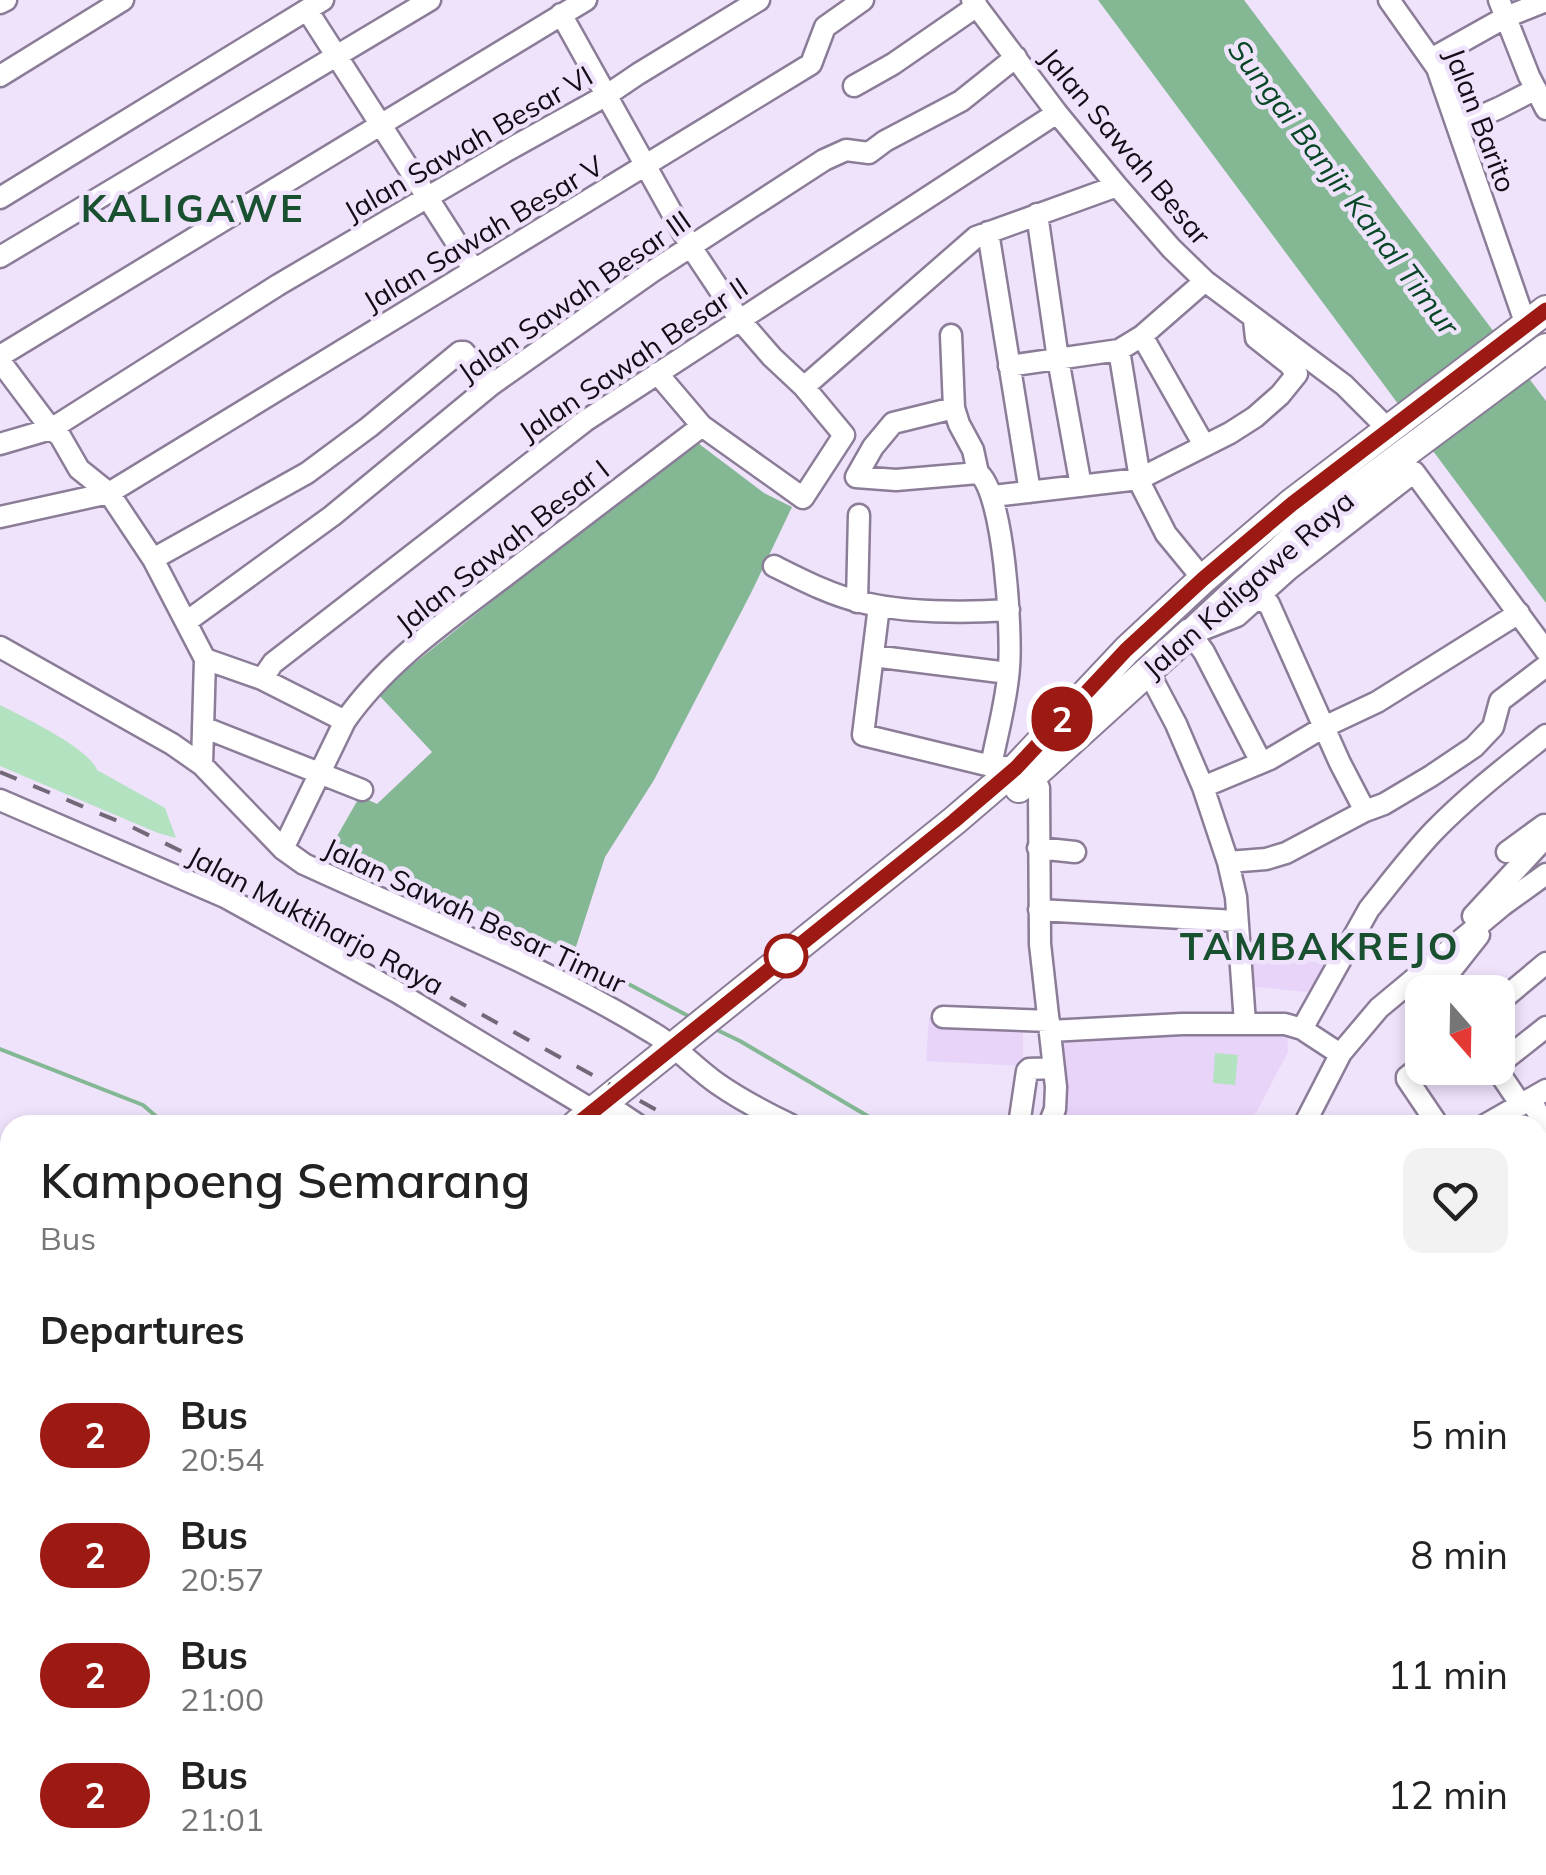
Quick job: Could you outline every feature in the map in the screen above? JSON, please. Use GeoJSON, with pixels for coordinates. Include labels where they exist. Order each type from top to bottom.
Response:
{"type":"FeatureCollection","features":[{"type":"Feature","properties":{"kind":"highway","name":"Jalan Kaligawe Raya"},"geometry":{"type":"LineString","coordinates":[[1013,770],[1126,650],[1203,579],[1292,504],[1529,323]]}},
{"type":"Feature","properties":{"kind":"highway","name":"Jalan Kaligawe Raya"},"geometry":{"type":"LineString","coordinates":[[619,1115],[699,1036],[1013,770],[1148,671],[1307,526],[1539,353]]}},
{"type":"Feature","properties":{"kind":"highway","name":"Jalan Kaligawe Raya"},"geometry":{"type":"LineString","coordinates":[[619,1115],[699,1036]]}},
{"type":"Feature","properties":{"kind":"street"},"geometry":{"type":"LineString","coordinates":[[0,76],[123,0]]}},
{"type":"Feature","properties":{"kind":"street"},"geometry":{"type":"LineString","coordinates":[[0,257],[430,0]]}},
{"type":"Feature","properties":{"kind":"street"},"geometry":{"type":"LineString","coordinates":[[202,765],[205,659],[153,559],[109,493],[78,469],[60,436],[0,358],[586,0]]}},
{"type":"Feature","properties":{"kind":"street","name":"Jalan Sawah Besar VI"},"geometry":{"type":"LineString","coordinates":[[0,444],[51,429],[278,285],[607,95],[759,0]]}},
{"type":"Feature","properties":{"kind":"street","name":"Jalan Sawah Besar V"},"geometry":{"type":"LineString","coordinates":[[0,517],[109,493],[811,64],[825,27],[863,0]]}},
{"type":"Feature","properties":{"kind":"street","name":"Jalan Barito"},"geometry":{"type":"LineString","coordinates":[[1390,0],[1432,59],[1529,323]]}},
{"type":"Feature","properties":{"kind":"street"},"geometry":{"type":"LineString","coordinates":[[1432,59],[1503,9],[1546,1]]}},
{"type":"Feature","properties":{"kind":"street"},"geometry":{"type":"LineString","coordinates":[[854,86],[893,64],[974,3]]}},
{"type":"Feature","properties":{"kind":"street","name":"Jalan Sawah Besar"},"geometry":{"type":"LineString","coordinates":[[974,3],[1117,186],[1205,281],[1396,423]]}},
{"type":"Feature","properties":{"kind":"street"},"geometry":{"type":"LineString","coordinates":[[0,198],[314,4],[337,56],[474,270]]}},
{"type":"Feature","properties":{"kind":"street"},"geometry":{"type":"LineString","coordinates":[[1503,9],[1546,110]]}},
{"type":"Feature","properties":{"kind":"street"},"geometry":{"type":"LineString","coordinates":[[561,14],[691,246],[740,319],[844,435],[803,498],[702,426],[657,373]]}},
{"type":"Feature","properties":{"kind":"street","name":"Jalan Sawah Besar III"},"geometry":{"type":"LineString","coordinates":[[186,622],[332,516],[491,385],[691,246],[824,160],[846,150],[869,153],[961,101],[1016,57]]}},
{"type":"Feature","properties":{"kind":"street"},"geometry":{"type":"LineString","coordinates":[[1458,126],[1536,89]]}},
{"type":"Feature","properties":{"kind":"street","name":"Jalan Sawah Besar II"},"geometry":{"type":"LineString","coordinates":[[262,679],[273,663],[584,421],[1058,113]]}},
{"type":"Feature","properties":{"kind":"street"},"geometry":{"type":"LineString","coordinates":[[804,387],[976,237],[1117,186]]}},
{"type":"Feature","properties":{"kind":"street"},"geometry":{"type":"LineString","coordinates":[[1037,214],[1081,486]]}},
{"type":"Feature","properties":{"kind":"street"},"geometry":{"type":"LineString","coordinates":[[988,232],[1030,492]]}},
{"type":"Feature","properties":{"kind":"street"},"geometry":{"type":"LineString","coordinates":[[1009,366],[1119,350],[1142,336],[1205,281]]}},
{"type":"Feature","properties":{"kind":"street"},"geometry":{"type":"LineString","coordinates":[[993,496],[1139,478],[1255,417],[1297,374],[1256,338],[1254,320]]}},
{"type":"Feature","properties":{"kind":"street"},"geometry":{"type":"LineString","coordinates":[[951,335],[954,408],[974,450],[978,473]]}},
{"type":"Feature","properties":{"kind":"street"},"geometry":{"type":"LineString","coordinates":[[1142,336],[1204,444]]}},
{"type":"Feature","properties":{"kind":"street"},"geometry":{"type":"LineString","coordinates":[[1119,350],[1139,478],[1166,534],[1203,579]]}},
{"type":"Feature","properties":{"kind":"street"},"geometry":{"type":"LineString","coordinates":[[153,559],[306,472],[369,427],[460,352],[491,385]]}},
{"type":"Feature","properties":{"kind":"street"},"geometry":{"type":"LineString","coordinates":[[954,408],[892,423],[856,477],[896,480],[978,473],[984,477],[993,496],[1009,610],[1013,770]]}},
{"type":"Feature","properties":{"kind":"street","name":"Jalan Sawah Besar I"},"geometry":{"type":"LineString","coordinates":[[283,849],[345,721],[387,672],[702,426]]}},
{"type":"Feature","properties":{"kind":"street"},"geometry":{"type":"LineString","coordinates":[[1261,762],[1191,633],[1237,616],[1288,570],[1414,472],[1546,651]]}},
{"type":"Feature","properties":{"kind":"street"},"geometry":{"type":"LineString","coordinates":[[857,602],[859,515]]}},
{"type":"Feature","properties":{"kind":"street"},"geometry":{"type":"LineString","coordinates":[[774,566],[857,602],[973,612],[1009,610]]}},
{"type":"Feature","properties":{"kind":"street"},"geometry":{"type":"LineString","coordinates":[[1258,599],[1269,604],[1365,811]]}},
{"type":"Feature","properties":{"kind":"street"},"geometry":{"type":"LineString","coordinates":[[879,606],[862,735],[1013,770],[1039,788],[1040,944],[1054,1068],[1053,1115]]}},
{"type":"Feature","properties":{"kind":"street"},"geometry":{"type":"LineString","coordinates":[[1203,787],[1377,702],[1519,614]]}},
{"type":"Feature","properties":{"kind":"street","name":"Jalan Sawah Besar Timur"},"geometry":{"type":"LineString","coordinates":[[0,647],[172,744],[202,765],[283,849],[304,864],[555,978],[699,1036],[718,1084],[771,1115]]}},
{"type":"Feature","properties":{"kind":"street"},"geometry":{"type":"LineString","coordinates":[[873,656],[1008,673]]}},
{"type":"Feature","properties":{"kind":"street"},"geometry":{"type":"LineString","coordinates":[[205,659],[262,679],[345,721]]}},
{"type":"Feature","properties":{"kind":"street"},"geometry":{"type":"LineString","coordinates":[[1228,862],[1286,853],[1431,776],[1474,748],[1493,727],[1500,701],[1546,666]]}},
{"type":"Feature","properties":{"kind":"street"},"geometry":{"type":"LineString","coordinates":[[1148,671],[1203,787],[1228,862],[1236,897],[1245,1023]]}},
{"type":"Feature","properties":{"kind":"street"},"geometry":{"type":"LineString","coordinates":[[203,728],[362,790]]}},
{"type":"Feature","properties":{"kind":"street"},"geometry":{"type":"LineString","coordinates":[[1302,1029],[1369,908],[1433,832],[1502,768],[1546,735]]}},
{"type":"Feature","properties":{"kind":"street","name":"Jalan Muktiharjo Raya"},"geometry":{"type":"LineString","coordinates":[[0,800],[225,897],[608,1115]]}},
{"type":"Feature","properties":{"kind":"street"},"geometry":{"type":"LineString","coordinates":[[1508,852],[1546,824]]}},
{"type":"Feature","properties":{"kind":"street"},"geometry":{"type":"LineString","coordinates":[[1418,975],[1546,836]]}},
{"type":"Feature","properties":{"kind":"street"},"geometry":{"type":"LineString","coordinates":[[1038,848],[1074,852]]}},
{"type":"Feature","properties":{"kind":"street"},"geometry":{"type":"LineString","coordinates":[[1448,975],[1546,851]]}},
{"type":"Feature","properties":{"kind":"street"},"geometry":{"type":"LineString","coordinates":[[1418,975],[1546,874]]}},
{"type":"Feature","properties":{"kind":"street"},"geometry":{"type":"LineString","coordinates":[[1039,910],[1236,921]]}},
{"type":"Feature","properties":{"kind":"street"},"geometry":{"type":"LineString","coordinates":[[1515,989],[1546,963]]}},
{"type":"Feature","properties":{"kind":"street"},"geometry":{"type":"LineString","coordinates":[[1309,1115],[1340,1054],[1405,986]]}},
{"type":"Feature","properties":{"kind":"street"},"geometry":{"type":"LineString","coordinates":[[943,1017],[1050,1026],[1285,1024],[1302,1029],[1340,1054]]}},
{"type":"Feature","properties":{"kind":"street"},"geometry":{"type":"LineString","coordinates":[[1515,1052],[1546,1028]]}},
{"type":"Feature","properties":{"kind":"street"},"geometry":{"type":"LineString","coordinates":[[1020,1115],[1026,1072],[1054,1068]]}},
{"type":"Feature","properties":{"kind":"street"},"geometry":{"type":"LineString","coordinates":[[1411,1085],[1431,1115]]}},
{"type":"Feature","properties":{"kind":"street"},"geometry":{"type":"LineString","coordinates":[[1501,1115],[1527,1099]]}},
{"type":"Feature","properties":{"kind":"shaded area"},"geometry":{"type":"Polygon","coordinates":[[[0,705],[69,743],[97,770],[165,808],[176,838],[0,766],[0,705]]]}},
{"type":"Feature","properties":{"kind":"shaded area"},"geometry":{"type":"Polygon","coordinates":[[[1246,956],[1326,963],[1320,989],[1317,993],[1246,986],[1246,956]]]}},
{"type":"Feature","properties":{"kind":"shaded area"},"geometry":{"type":"Polygon","coordinates":[[[929,1018],[1023,1023],[1023,1066],[926,1061],[929,1018]]]}},
{"type":"Feature","properties":{"kind":"shaded area"},"geometry":{"type":"Polygon","coordinates":[[[1287,1026],[1288,1052],[1254,1115],[1068,1115],[1056,1111],[1053,1032],[1287,1026]]]}},
{"type":"Feature","properties":{"kind":"shaded area"},"geometry":{"type":"Polygon","coordinates":[[[1215,1053],[1238,1055],[1235,1085],[1213,1083],[1215,1053]]]}},
{"type":"Feature","properties":{"kind":"water","name":"Sungai Banjir Kanal Timur"},"geometry":{"type":"Polygon","coordinates":[[[1098,0],[1244,0],[1546,401],[1546,603],[1098,0]]]}},
{"type":"Feature","properties":{"kind":"water"},"geometry":{"type":"Polygon","coordinates":[[[694,440],[764,493],[792,507],[654,780],[605,857],[574,953],[332,845],[360,796],[377,804],[432,752],[377,693],[694,440]]]}},
{"type":"Feature","properties":{"kind":"waterway"},"geometry":{"type":"LineString","coordinates":[[582,959],[692,1018]]}},
{"type":"Feature","properties":{"kind":"waterway"},"geometry":{"type":"LineString","coordinates":[[715,1029],[866,1115]]}},
{"type":"Feature","properties":{"kind":"waterway"},"geometry":{"type":"LineString","coordinates":[[0,1049],[143,1105],[154,1115]]}},
{"type":"Feature","properties":{"kind":"railway"},"geometry":{"type":"LineString","coordinates":[[0,772],[132,827],[199,860],[666,1115]]}},
{"type":"Feature","properties":{"kind":"bus line","name":"2"},"geometry":{"type":"LineString","coordinates":[[588,1115],[1016,768],[1126,650],[1292,504],[1546,310]]}},
{"type":"Feature","properties":{"kind":"district","name":"KALIGAWE"},"geometry":{"type":"Point","coordinates":[193,208]}},
{"type":"Feature","properties":{"kind":"district","name":"TAMBAKREJO"},"geometry":{"type":"Point","coordinates":[1320,946]}}]}
